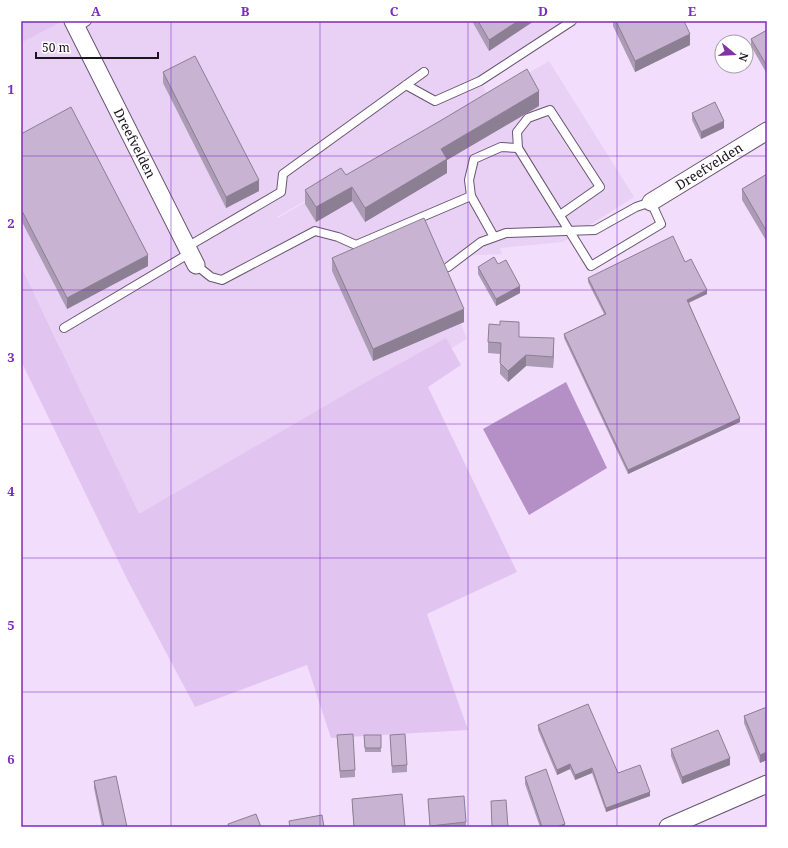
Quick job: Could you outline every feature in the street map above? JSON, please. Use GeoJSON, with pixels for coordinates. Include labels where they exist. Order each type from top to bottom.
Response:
{"type":"FeatureCollection","features":[{"type":"Feature","properties":{"kind":"street","name":"Dreefvelden"},"geometry":{"type":"LineString","coordinates":[[79,23],[191,255]]}},
{"type":"Feature","properties":{"kind":"street","name":"Dreefvelden"},"geometry":{"type":"LineString","coordinates":[[652,202],[767,131]]}},
{"type":"Feature","properties":{"kind":"street"},"geometry":{"type":"LineString","coordinates":[[668,827],[767,784]]}},
{"type":"Feature","properties":{"kind":"lane"},"geometry":{"type":"LineString","coordinates":[[406,85],[435,101],[480,81],[572,21]]}},
{"type":"Feature","properties":{"kind":"lane"},"geometry":{"type":"LineString","coordinates":[[64,328],[191,255],[281,192],[283,174],[424,72]]}},
{"type":"Feature","properties":{"kind":"lane"},"geometry":{"type":"LineString","coordinates":[[448,267],[480,242],[506,233],[570,230],[595,230],[636,207],[652,202],[661,224],[591,266],[570,230],[560,215],[518,148],[517,132],[528,118],[550,110],[600,187],[560,215]]}},
{"type":"Feature","properties":{"kind":"lane"},"geometry":{"type":"LineString","coordinates":[[494,237],[471,196],[469,180],[474,159],[501,147],[518,148]]}},
{"type":"Feature","properties":{"kind":"lane"},"geometry":{"type":"LineString","coordinates":[[191,255],[211,277],[222,280],[315,231],[338,237],[356,245],[471,196]]}},
{"type":"Feature","properties":{"kind":"shaded area"},"geometry":{"type":"Polygon","coordinates":[[[21,21],[63,21],[21,43],[21,21]]]}},
{"type":"Feature","properties":{"kind":"shaded area"},"geometry":{"type":"Polygon","coordinates":[[[63,21],[567,21],[478,76],[488,96],[277,217],[278,218],[549,61],[634,197],[563,242],[500,248],[502,254],[456,256],[439,266],[467,339],[127,538],[59,345],[21,266],[21,43],[63,21]]]}},
{"type":"Feature","properties":{"kind":"shaded area"},"geometry":{"type":"Polygon","coordinates":[[[21,266],[139,514],[363,384],[446,338],[461,365],[428,387],[517,572],[427,614],[468,730],[331,738],[307,665],[195,707],[127,579],[21,361],[21,266]]]}},
{"type":"Feature","properties":{"kind":"shaded area"},"geometry":{"type":"Polygon","coordinates":[[[566,382],[607,468],[529,515],[483,429],[566,382]]]}},
{"type":"Feature","properties":{"kind":"building"},"geometry":{"type":"Polygon","coordinates":[[[478,21],[518,21],[489,40],[478,21]]]}},
{"type":"Feature","properties":{"kind":"building"},"geometry":{"type":"Polygon","coordinates":[[[616,21],[684,21],[690,34],[635,61],[616,21]]]}},
{"type":"Feature","properties":{"kind":"building"},"geometry":{"type":"Polygon","coordinates":[[[767,30],[767,66],[754,44],[754,37],[767,30]]]}},
{"type":"Feature","properties":{"kind":"building"},"geometry":{"type":"Polygon","coordinates":[[[195,56],[259,180],[226,197],[163,72],[195,56]]]}},
{"type":"Feature","properties":{"kind":"building"},"geometry":{"type":"Polygon","coordinates":[[[527,69],[539,91],[441,149],[447,159],[365,208],[352,187],[316,207],[305,190],[341,168],[346,175],[527,69]]]}},
{"type":"Feature","properties":{"kind":"building"},"geometry":{"type":"Polygon","coordinates":[[[715,102],[724,121],[701,132],[692,113],[715,102]]]}},
{"type":"Feature","properties":{"kind":"building"},"geometry":{"type":"Polygon","coordinates":[[[71,107],[148,255],[67,298],[21,209],[21,134],[71,107]]]}},
{"type":"Feature","properties":{"kind":"building"},"geometry":{"type":"Polygon","coordinates":[[[767,174],[767,232],[742,189],[767,174]]]}},
{"type":"Feature","properties":{"kind":"building"},"geometry":{"type":"Polygon","coordinates":[[[424,218],[464,309],[373,349],[332,258],[424,218]]]}},
{"type":"Feature","properties":{"kind":"building"},"geometry":{"type":"Polygon","coordinates":[[[673,236],[685,262],[691,259],[707,290],[687,300],[740,418],[628,470],[564,334],[606,314],[588,278],[673,236]]]}},
{"type":"Feature","properties":{"kind":"building"},"geometry":{"type":"Polygon","coordinates":[[[494,257],[498,264],[506,260],[520,286],[496,299],[478,267],[494,257]]]}},
{"type":"Feature","properties":{"kind":"building"},"geometry":{"type":"Polygon","coordinates":[[[500,321],[519,322],[519,337],[554,338],[553,357],[526,355],[508,371],[500,363],[501,343],[488,342],[489,324],[500,325],[500,321]]]}},
{"type":"Feature","properties":{"kind":"building"},"geometry":{"type":"Polygon","coordinates":[[[588,704],[618,773],[640,765],[650,792],[606,808],[592,768],[575,775],[570,764],[557,770],[538,725],[588,704]]]}},
{"type":"Feature","properties":{"kind":"building"},"geometry":{"type":"Polygon","coordinates":[[[767,707],[767,752],[760,755],[744,716],[767,707]]]}},
{"type":"Feature","properties":{"kind":"building"},"geometry":{"type":"Polygon","coordinates":[[[718,730],[730,758],[682,777],[671,749],[718,730]]]}},
{"type":"Feature","properties":{"kind":"building"},"geometry":{"type":"Polygon","coordinates":[[[353,734],[355,770],[340,771],[337,735],[353,734]]]}},
{"type":"Feature","properties":{"kind":"building"},"geometry":{"type":"Polygon","coordinates":[[[405,734],[407,765],[392,766],[390,735],[405,734]]]}},
{"type":"Feature","properties":{"kind":"building"},"geometry":{"type":"Polygon","coordinates":[[[364,735],[381,735],[381,748],[365,748],[364,735]]]}},
{"type":"Feature","properties":{"kind":"building"},"geometry":{"type":"Polygon","coordinates":[[[546,769],[565,824],[556,827],[542,827],[525,777],[546,769]]]}},
{"type":"Feature","properties":{"kind":"building"},"geometry":{"type":"Polygon","coordinates":[[[116,776],[127,827],[104,827],[94,781],[116,776]]]}},
{"type":"Feature","properties":{"kind":"building"},"geometry":{"type":"Polygon","coordinates":[[[402,794],[405,827],[354,827],[352,799],[402,794]]]}},
{"type":"Feature","properties":{"kind":"building"},"geometry":{"type":"Polygon","coordinates":[[[464,796],[466,822],[430,826],[428,799],[464,796]]]}},
{"type":"Feature","properties":{"kind":"building"},"geometry":{"type":"Polygon","coordinates":[[[506,800],[508,827],[492,827],[491,801],[506,800]]]}},
{"type":"Feature","properties":{"kind":"building"},"geometry":{"type":"Polygon","coordinates":[[[256,814],[261,827],[229,827],[228,824],[256,814]]]}},
{"type":"Feature","properties":{"kind":"building"},"geometry":{"type":"Polygon","coordinates":[[[322,815],[324,827],[290,827],[289,821],[322,815]]]}}]}
